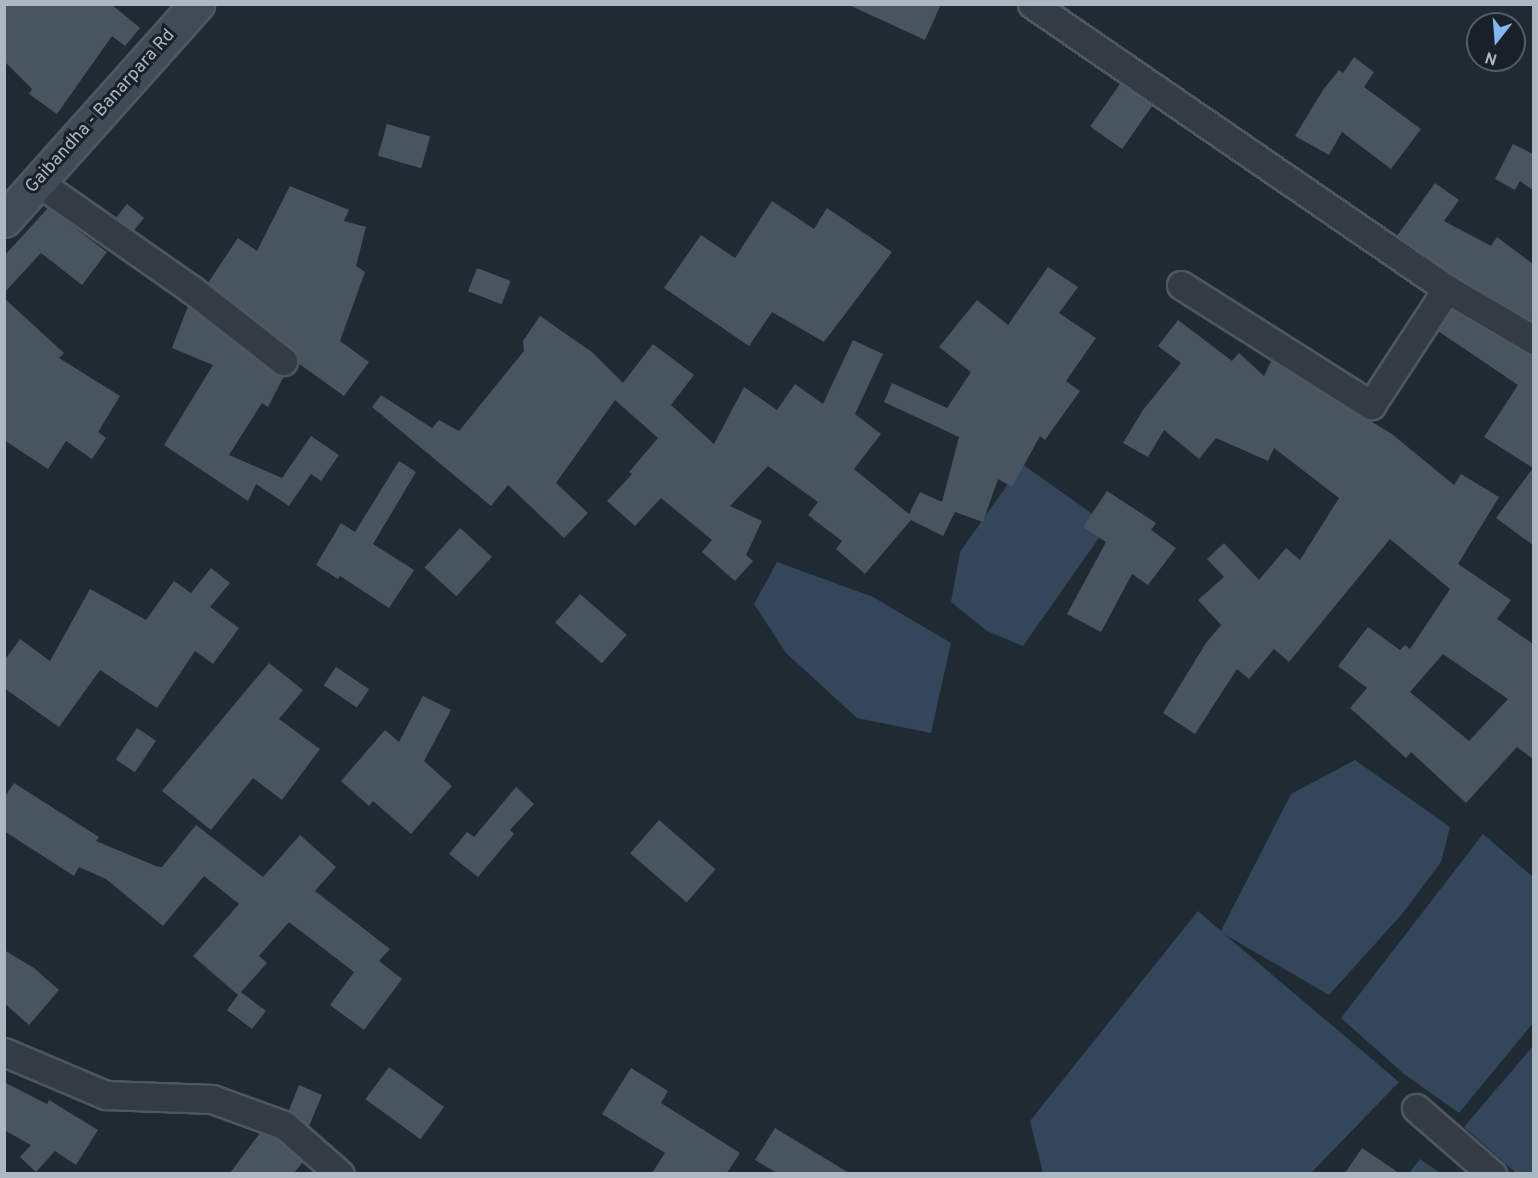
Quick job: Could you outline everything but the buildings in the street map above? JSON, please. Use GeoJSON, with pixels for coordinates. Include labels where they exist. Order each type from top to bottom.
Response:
{"type":"FeatureCollection","features":[{"type":"Feature","properties":{"kind":"main road","name":"Gaibandha - Banarpara Rd"},"geometry":{"type":"LineString","coordinates":[[4,220],[197,4]]}},
{"type":"Feature","properties":{"kind":"street"},"geometry":{"type":"LineString","coordinates":[[1032,4],[1447,289],[1533,340]]}},
{"type":"Feature","properties":{"kind":"street"},"geometry":{"type":"LineString","coordinates":[[38,182],[191,289],[283,361]]}},
{"type":"Feature","properties":{"kind":"street"},"geometry":{"type":"LineString","coordinates":[[1181,285],[1371,405],[1447,289]]}},
{"type":"Feature","properties":{"kind":"street"},"geometry":{"type":"LineString","coordinates":[[4,1052],[106,1095],[212,1099],[284,1125],[340,1173]]}},
{"type":"Feature","properties":{"kind":"street"},"geometry":{"type":"LineString","coordinates":[[1416,1108],[1492,1173]]}},
{"type":"Feature","properties":{"kind":"water"},"geometry":{"type":"Polygon","coordinates":[[[1022,464],[1108,525],[1023,646],[987,631],[951,602],[960,552],[1022,464]]]}},
{"type":"Feature","properties":{"kind":"water"},"geometry":{"type":"Polygon","coordinates":[[[777,562],[873,597],[951,643],[931,733],[857,718],[786,653],[754,604],[777,562]]]}},
{"type":"Feature","properties":{"kind":"water"},"geometry":{"type":"Polygon","coordinates":[[[1355,760],[1450,827],[1441,862],[1402,914],[1329,995],[1224,934],[1399,1082],[1311,1173],[1043,1173],[1030,1121],[1198,911],[1221,931],[1291,794],[1355,760]]]}},
{"type":"Feature","properties":{"kind":"water"},"geometry":{"type":"Polygon","coordinates":[[[1483,834],[1533,877],[1533,1023],[1459,1113],[1404,1074],[1341,1018],[1483,834]]]}},
{"type":"Feature","properties":{"kind":"water"},"geometry":{"type":"Polygon","coordinates":[[[1533,1046],[1533,1173],[1516,1173],[1464,1127],[1533,1046]]]}},
{"type":"Feature","properties":{"kind":"water"},"geometry":{"type":"Polygon","coordinates":[[[1420,1159],[1440,1173],[1409,1173],[1420,1159]]]}}]}
